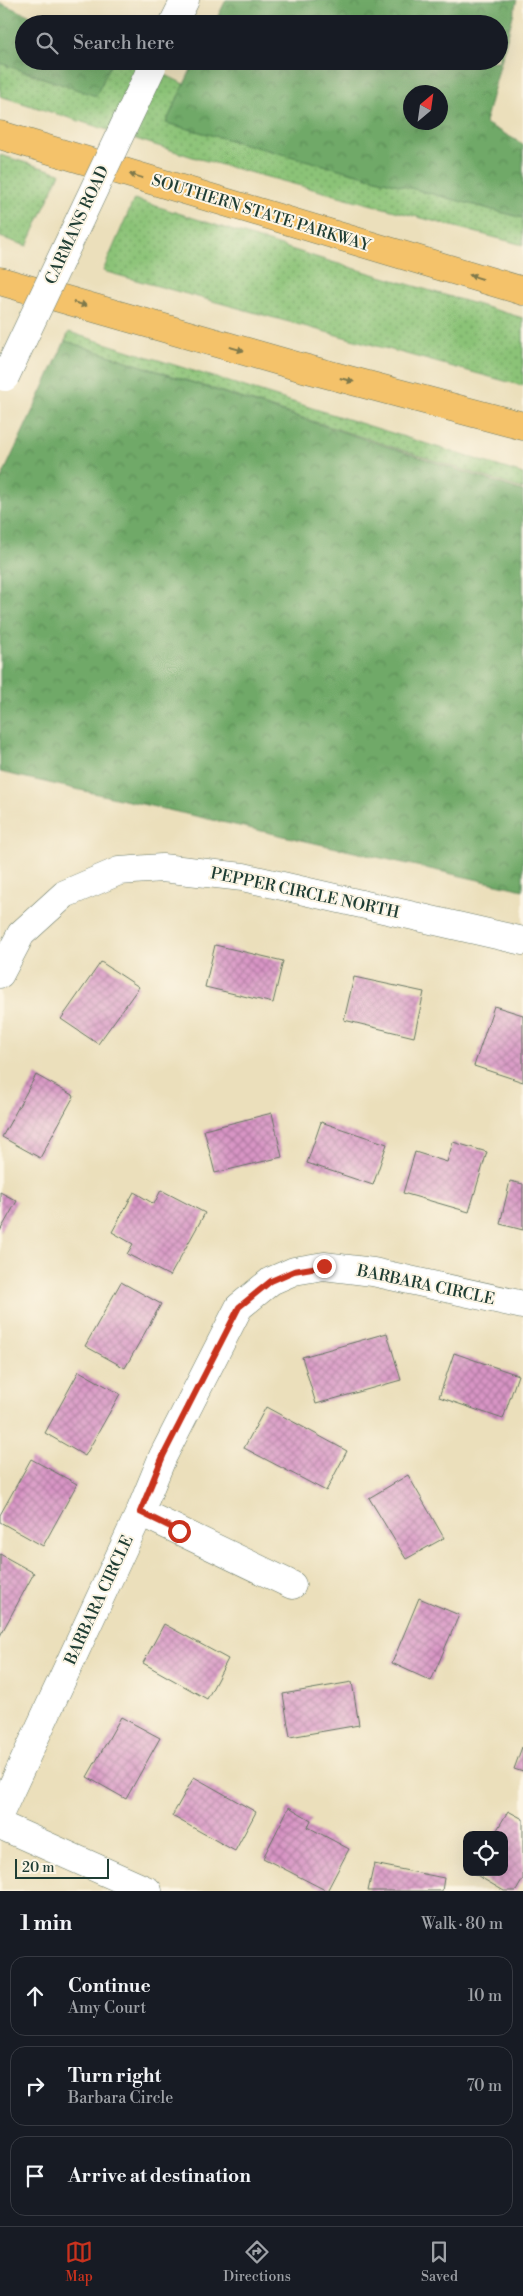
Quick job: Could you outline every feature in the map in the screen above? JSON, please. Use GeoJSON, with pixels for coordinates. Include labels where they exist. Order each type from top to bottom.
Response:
{"type":"FeatureCollection","features":[{"type":"Feature","properties":{"kind":"highway","name":"SOUTHERN STATE PARKWAY"},"geometry":{"type":"LineString","coordinates":[[0,135],[523,291]]}},
{"type":"Feature","properties":{"kind":"highway"},"geometry":{"type":"LineString","coordinates":[[0,281],[300,367],[523,426]]}},
{"type":"Feature","properties":{"kind":"street"},"geometry":{"type":"LineString","coordinates":[[178,15],[185,0]]}},
{"type":"Feature","properties":{"kind":"street","name":"CARMANS ROAD"},"geometry":{"type":"LineString","coordinates":[[3,383],[151,70]]}},
{"type":"Feature","properties":{"kind":"street","name":"PEPPER CIRCLE NORTH"},"geometry":{"type":"LineString","coordinates":[[0,974],[21,934],[65,894],[119,871],[162,868],[243,877],[523,941]]}},
{"type":"Feature","properties":{"kind":"street","name":"BARBARA CIRCLE"},"geometry":{"type":"LineString","coordinates":[[0,1813],[140,1512],[163,1456],[239,1307],[271,1281],[294,1271],[324,1266],[373,1272],[523,1305]]}},
{"type":"Feature","properties":{"kind":"street"},"geometry":{"type":"LineString","coordinates":[[140,1512],[292,1584]]}},
{"type":"Feature","properties":{"kind":"street"},"geometry":{"type":"LineString","coordinates":[[0,1825],[148,1891]]}},
{"type":"Feature","properties":{"kind":"green space"},"geometry":{"type":"Polygon","coordinates":[[[226,0],[517,0],[508,35],[508,15],[218,15],[226,0]]]}},
{"type":"Feature","properties":{"kind":"green space"},"geometry":{"type":"Polygon","coordinates":[[[0,3],[29,15],[15,15],[15,68],[0,63],[0,3]]]}},
{"type":"Feature","properties":{"kind":"green space"},"geometry":{"type":"Polygon","coordinates":[[[0,63],[15,68],[15,70],[20,70],[96,96],[108,70],[155,70],[184,84],[166,123],[523,218],[523,245],[196,158],[0,96],[0,63]]]}},
{"type":"Feature","properties":{"kind":"green space"},"geometry":{"type":"Polygon","coordinates":[[[20,70],[108,70],[96,96],[20,70]]]}},
{"type":"Feature","properties":{"kind":"green space"},"geometry":{"type":"Polygon","coordinates":[[[191,70],[499,70],[485,123],[523,144],[523,218],[166,123],[191,70]]]}},
{"type":"Feature","properties":{"kind":"green space"},"geometry":{"type":"Polygon","coordinates":[[[0,155],[60,173],[27,246],[0,237],[0,155]]]}},
{"type":"Feature","properties":{"kind":"green space"},"geometry":{"type":"Polygon","coordinates":[[[134,199],[322,259],[523,318],[523,386],[103,271],[134,199]]]}},
{"type":"Feature","properties":{"kind":"green space"},"geometry":{"type":"Polygon","coordinates":[[[69,332],[523,474],[523,489],[65,341],[69,332]]]}},
{"type":"Feature","properties":{"kind":"green space"},"geometry":{"type":"Polygon","coordinates":[[[65,341],[523,491],[523,890],[0,772],[0,481],[65,341]]]}},
{"type":"Feature","properties":{"kind":"building"},"geometry":{"type":"Polygon","coordinates":[[[215,945],[283,961],[273,1003],[205,987],[215,945]]]}},
{"type":"Feature","properties":{"kind":"building"},"geometry":{"type":"Polygon","coordinates":[[[101,962],[139,987],[98,1044],[61,1019],[101,962]]]}},
{"type":"Feature","properties":{"kind":"building"},"geometry":{"type":"Polygon","coordinates":[[[354,977],[424,992],[414,1037],[344,1020],[354,977]]]}},
{"type":"Feature","properties":{"kind":"building"},"geometry":{"type":"Polygon","coordinates":[[[494,1006],[523,1015],[523,1082],[474,1066],[494,1006]]]}},
{"type":"Feature","properties":{"kind":"building"},"geometry":{"type":"Polygon","coordinates":[[[36,1075],[74,1096],[40,1158],[2,1137],[36,1075]]]}},
{"type":"Feature","properties":{"kind":"building"},"geometry":{"type":"Polygon","coordinates":[[[272,1113],[282,1157],[215,1173],[204,1130],[272,1113]]]}},
{"type":"Feature","properties":{"kind":"building"},"geometry":{"type":"Polygon","coordinates":[[[321,1122],[387,1144],[373,1185],[307,1163],[321,1122]]]}},
{"type":"Feature","properties":{"kind":"building"},"geometry":{"type":"Polygon","coordinates":[[[453,1142],[487,1152],[469,1212],[403,1193],[415,1152],[447,1162],[453,1142]]]}},
{"type":"Feature","properties":{"kind":"building"},"geometry":{"type":"Polygon","coordinates":[[[510,1181],[523,1184],[523,1230],[500,1224],[510,1181]]]}},
{"type":"Feature","properties":{"kind":"building"},"geometry":{"type":"Polygon","coordinates":[[[161,1190],[205,1213],[170,1276],[127,1254],[133,1244],[112,1232],[134,1192],[154,1204],[161,1190]]]}},
{"type":"Feature","properties":{"kind":"building"},"geometry":{"type":"Polygon","coordinates":[[[0,1192],[17,1201],[0,1231],[0,1192]]]}},
{"type":"Feature","properties":{"kind":"building"},"geometry":{"type":"Polygon","coordinates":[[[121,1282],[161,1304],[125,1368],[85,1346],[121,1282]]]}},
{"type":"Feature","properties":{"kind":"building"},"geometry":{"type":"Polygon","coordinates":[[[387,1333],[401,1380],[316,1404],[302,1357],[387,1333]]]}},
{"type":"Feature","properties":{"kind":"building"},"geometry":{"type":"Polygon","coordinates":[[[454,1353],[518,1375],[503,1419],[439,1397],[454,1353]]]}},
{"type":"Feature","properties":{"kind":"building"},"geometry":{"type":"Polygon","coordinates":[[[79,1371],[120,1394],[85,1456],[45,1433],[79,1371]]]}},
{"type":"Feature","properties":{"kind":"building"},"geometry":{"type":"Polygon","coordinates":[[[266,1407],[347,1451],[326,1491],[244,1448],[266,1407]]]}},
{"type":"Feature","properties":{"kind":"building"},"geometry":{"type":"Polygon","coordinates":[[[31,1459],[77,1484],[43,1546],[0,1522],[0,1515],[31,1459]]]}},
{"type":"Feature","properties":{"kind":"building"},"geometry":{"type":"Polygon","coordinates":[[[408,1475],[444,1538],[406,1559],[369,1498],[408,1475]]]}},
{"type":"Feature","properties":{"kind":"building"},"geometry":{"type":"Polygon","coordinates":[[[0,1554],[34,1573],[0,1636],[0,1554]]]}},
{"type":"Feature","properties":{"kind":"building"},"geometry":{"type":"Polygon","coordinates":[[[419,1598],[459,1615],[431,1681],[392,1663],[419,1598]]]}},
{"type":"Feature","properties":{"kind":"building"},"geometry":{"type":"Polygon","coordinates":[[[164,1624],[228,1659],[207,1699],[143,1663],[164,1624]]]}},
{"type":"Feature","properties":{"kind":"building"},"geometry":{"type":"Polygon","coordinates":[[[352,1682],[359,1725],[290,1737],[283,1694],[352,1682]]]}},
{"type":"Feature","properties":{"kind":"building"},"geometry":{"type":"Polygon","coordinates":[[[121,1717],[160,1738],[126,1799],[87,1777],[121,1717]]]}},
{"type":"Feature","properties":{"kind":"building"},"geometry":{"type":"Polygon","coordinates":[[[523,1748],[523,1772],[514,1769],[523,1748]]]}},
{"type":"Feature","properties":{"kind":"building"},"geometry":{"type":"Polygon","coordinates":[[[194,1777],[256,1812],[235,1851],[172,1816],[194,1777]]]}},
{"type":"Feature","properties":{"kind":"building"},"geometry":{"type":"Polygon","coordinates":[[[289,1807],[311,1820],[308,1827],[349,1849],[327,1891],[263,1858],[289,1807]]]}},
{"type":"Feature","properties":{"kind":"building"},"geometry":{"type":"Polygon","coordinates":[[[508,1811],[523,1819],[523,1879],[516,1891],[504,1891],[478,1876],[508,1876],[508,1831],[496,1831],[508,1811]]]}},
{"type":"Feature","properties":{"kind":"building"},"geometry":{"type":"Polygon","coordinates":[[[374,1864],[444,1878],[442,1891],[368,1891],[374,1864]]]}},
{"type":"Feature","properties":{"kind":"route"},"geometry":{"type":"LineString","coordinates":[[179,1531],[140,1512],[163,1456],[239,1307],[271,1281],[294,1271],[324,1266]]}}]}
